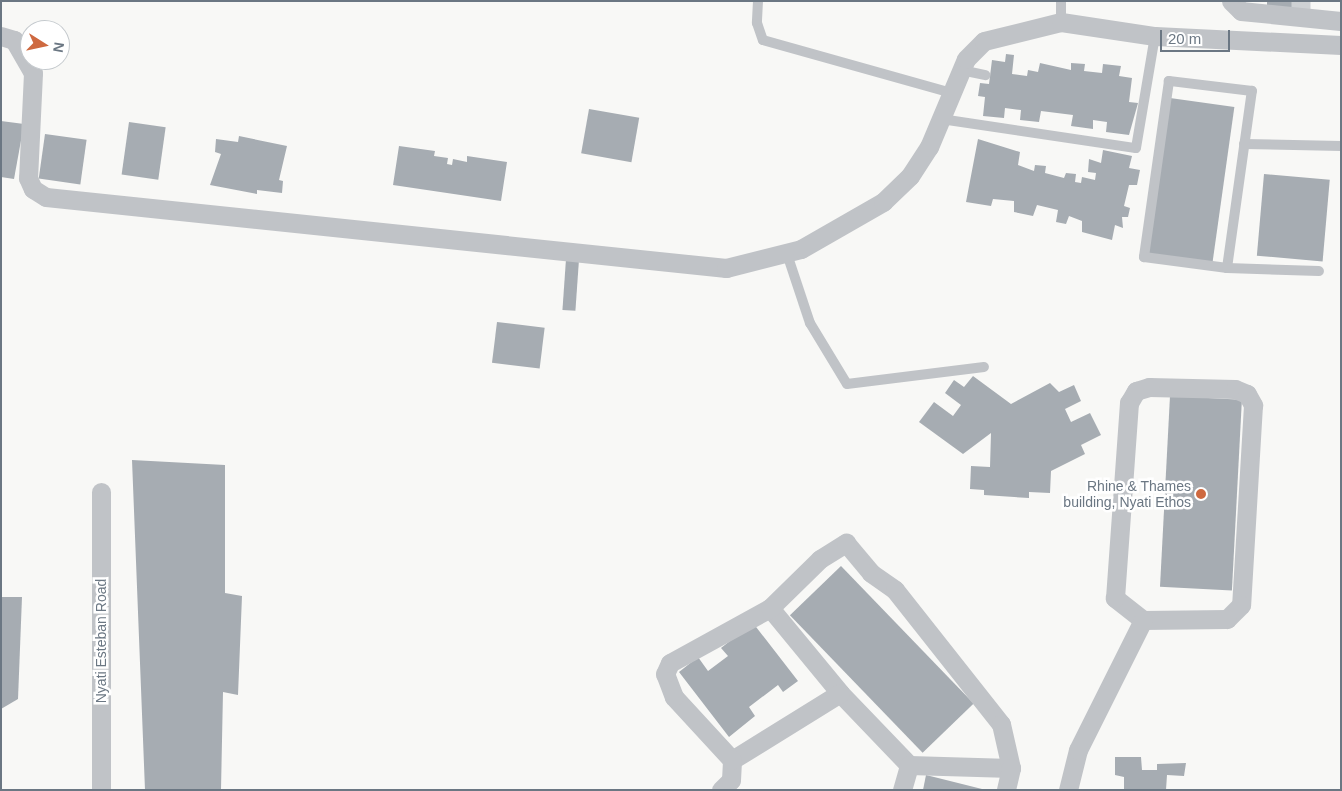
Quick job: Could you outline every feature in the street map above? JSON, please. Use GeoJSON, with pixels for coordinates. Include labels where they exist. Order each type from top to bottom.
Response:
{"type":"FeatureCollection","features":[{"type":"Feature","properties":{"kind":"street"},"geometry":{"type":"LineString","coordinates":[[1231,1],[1241,12],[1301,13],[1341,21]]}},
{"type":"Feature","properties":{"kind":"street"},"geometry":{"type":"LineString","coordinates":[[1,36],[14,40],[33,73],[28,178],[33,189],[46,197],[726,268],[787,254],[883,202],[910,176],[941,119],[961,70],[984,41],[1061,22],[1155,36],[1341,45]]}},
{"type":"Feature","properties":{"kind":"street"},"geometry":{"type":"LineString","coordinates":[[1149,387],[1235,389],[1247,394],[1253,405],[1253,429],[1241,605],[1227,619],[1143,620],[1116,598],[1129,403],[1136,391],[1149,387]]}},
{"type":"Feature","properties":{"kind":"street","name":"Nyati Esteban Road"},"geometry":{"type":"LineString","coordinates":[[101,492],[101,790]]}},
{"type":"Feature","properties":{"kind":"street"},"geometry":{"type":"LineString","coordinates":[[721,790],[731,780],[732,760],[674,697],[665,674],[670,663],[770,608],[820,559],[846,543],[872,573],[895,590],[1001,724],[1011,768],[1006,790]]}},
{"type":"Feature","properties":{"kind":"street"},"geometry":{"type":"LineString","coordinates":[[770,608],[840,694],[909,765],[1011,768]]}},
{"type":"Feature","properties":{"kind":"street"},"geometry":{"type":"LineString","coordinates":[[1068,790],[1078,750],[1143,620]]}},
{"type":"Feature","properties":{"kind":"street"},"geometry":{"type":"LineString","coordinates":[[732,760],[840,694]]}},
{"type":"Feature","properties":{"kind":"street"},"geometry":{"type":"LineString","coordinates":[[902,790],[909,765]]}},
{"type":"Feature","properties":{"kind":"lane"},"geometry":{"type":"LineString","coordinates":[[758,1],[757,23],[763,40],[952,92]]}},
{"type":"Feature","properties":{"kind":"lane"},"geometry":{"type":"LineString","coordinates":[[1061,1],[1061,22]]}},
{"type":"Feature","properties":{"kind":"lane"},"geometry":{"type":"LineString","coordinates":[[941,119],[1136,148],[1155,36]]}},
{"type":"Feature","properties":{"kind":"lane"},"geometry":{"type":"LineString","coordinates":[[961,70],[985,75]]}},
{"type":"Feature","properties":{"kind":"lane"},"geometry":{"type":"LineString","coordinates":[[1227,268],[1252,91],[1169,82],[1144,257],[1227,268],[1319,271]]}},
{"type":"Feature","properties":{"kind":"lane"},"geometry":{"type":"LineString","coordinates":[[1244,144],[1341,146]]}},
{"type":"Feature","properties":{"kind":"lane"},"geometry":{"type":"LineString","coordinates":[[787,254],[810,323],[847,384],[984,366]]}},
{"type":"Feature","properties":{"kind":"building"},"geometry":{"type":"Polygon","coordinates":[[[1267,1],[1296,1],[1296,7],[1267,7],[1267,1]]]}},
{"type":"Feature","properties":{"kind":"building"},"geometry":{"type":"Polygon","coordinates":[[[1006,54],[1014,55],[1012,74],[1027,76],[1028,70],[1038,72],[1040,63],[1071,70],[1071,63],[1085,64],[1084,71],[1102,73],[1103,64],[1121,66],[1119,76],[1132,78],[1129,102],[1138,103],[1129,135],[1106,132],[1107,122],[1093,120],[1093,129],[1071,126],[1073,115],[1041,111],[1039,122],[1020,120],[1021,110],[1005,108],[1004,118],[983,116],[985,97],[978,96],[980,83],[989,84],[992,60],[1005,62],[1006,54]]]}},
{"type":"Feature","properties":{"kind":"building"},"geometry":{"type":"Polygon","coordinates":[[[1170,98],[1234,107],[1212,264],[1148,254],[1170,98]]]}},
{"type":"Feature","properties":{"kind":"building"},"geometry":{"type":"Polygon","coordinates":[[[589,109],[639,118],[631,162],[581,153],[589,109]]]}},
{"type":"Feature","properties":{"kind":"building"},"geometry":{"type":"Polygon","coordinates":[[[1,121],[24,124],[14,179],[1,177],[1,121]]]}},
{"type":"Feature","properties":{"kind":"building"},"geometry":{"type":"Polygon","coordinates":[[[129,122],[166,127],[158,180],[122,174],[129,122]]]}},
{"type":"Feature","properties":{"kind":"building"},"geometry":{"type":"Polygon","coordinates":[[[45,134],[87,140],[80,184],[39,179],[45,134]]]}},
{"type":"Feature","properties":{"kind":"building"},"geometry":{"type":"Polygon","coordinates":[[[239,136],[287,146],[279,180],[283,181],[282,193],[257,190],[257,194],[210,185],[221,154],[215,152],[216,139],[238,142],[239,136]]]}},
{"type":"Feature","properties":{"kind":"building"},"geometry":{"type":"Polygon","coordinates":[[[978,139],[1020,152],[1018,165],[1034,171],[1035,165],[1046,166],[1045,173],[1064,178],[1066,173],[1076,174],[1075,182],[1081,183],[1082,177],[1095,180],[1096,173],[1088,172],[1089,159],[1101,163],[1103,150],[1132,156],[1129,168],[1140,170],[1137,185],[1129,185],[1124,206],[1130,208],[1128,217],[1122,217],[1123,228],[1115,225],[1112,240],[1082,232],[1082,221],[1069,216],[1066,224],[1056,222],[1058,210],[1037,205],[1033,216],[1014,212],[1014,201],[993,199],[991,206],[966,202],[978,139]]]}},
{"type":"Feature","properties":{"kind":"building"},"geometry":{"type":"Polygon","coordinates":[[[399,146],[435,151],[434,156],[448,158],[447,164],[452,165],[453,159],[467,162],[467,156],[507,162],[501,201],[393,185],[399,146]]]}},
{"type":"Feature","properties":{"kind":"building"},"geometry":{"type":"Polygon","coordinates":[[[1264,174],[1330,180],[1323,261],[1257,256],[1264,174]]]}},
{"type":"Feature","properties":{"kind":"building"},"geometry":{"type":"Polygon","coordinates":[[[566,259],[579,260],[575,311],[562,310],[566,259]]]}},
{"type":"Feature","properties":{"kind":"building"},"geometry":{"type":"Polygon","coordinates":[[[497,322],[545,328],[540,369],[492,363],[497,322]]]}},
{"type":"Feature","properties":{"kind":"building"},"geometry":{"type":"Polygon","coordinates":[[[973,376],[1011,404],[1050,383],[1059,392],[1074,385],[1081,401],[1065,409],[1071,422],[1090,413],[1101,435],[1081,445],[1085,454],[1051,471],[1050,493],[1029,492],[1029,498],[984,495],[984,490],[970,489],[971,466],[990,467],[991,433],[963,454],[919,422],[934,402],[953,416],[961,405],[945,393],[954,380],[964,387],[973,376]]]}},
{"type":"Feature","properties":{"kind":"building","name":"Rhine & Thames building, Nyati Ethos"},"geometry":{"type":"Polygon","coordinates":[[[1170,396],[1242,400],[1232,591],[1160,587],[1170,396]]]}},
{"type":"Feature","properties":{"kind":"building"},"geometry":{"type":"Polygon","coordinates":[[[132,460],[225,465],[225,593],[242,596],[238,695],[223,692],[221,790],[145,790],[132,460]]]}},
{"type":"Feature","properties":{"kind":"building"},"geometry":{"type":"Polygon","coordinates":[[[841,566],[974,703],[923,753],[790,615],[841,566]]]}},
{"type":"Feature","properties":{"kind":"building"},"geometry":{"type":"Polygon","coordinates":[[[1,597],[22,597],[18,699],[1,709],[1,597]]]}},
{"type":"Feature","properties":{"kind":"building"},"geometry":{"type":"Polygon","coordinates":[[[753,623],[798,681],[783,692],[778,685],[749,707],[755,716],[729,737],[679,672],[698,657],[708,671],[728,656],[721,648],[753,623]]]}},
{"type":"Feature","properties":{"kind":"building"},"geometry":{"type":"Polygon","coordinates":[[[1115,757],[1141,757],[1142,770],[1157,770],[1157,764],[1186,763],[1184,776],[1167,775],[1166,790],[1124,790],[1124,777],[1115,775],[1115,757]]]}},
{"type":"Feature","properties":{"kind":"building"},"geometry":{"type":"Polygon","coordinates":[[[926,775],[982,789],[982,790],[923,790],[926,775]]]}},
{"type":"Feature","properties":{"kind":"tunnel"},"geometry":{"type":"LineString","coordinates":[[1301,1],[1301,9]]}},
{"type":"Feature","properties":{"kind":"place","name":"Rhine & Thames building, Nyati Ethos"},"geometry":{"type":"Point","coordinates":[1201,494]}}]}
